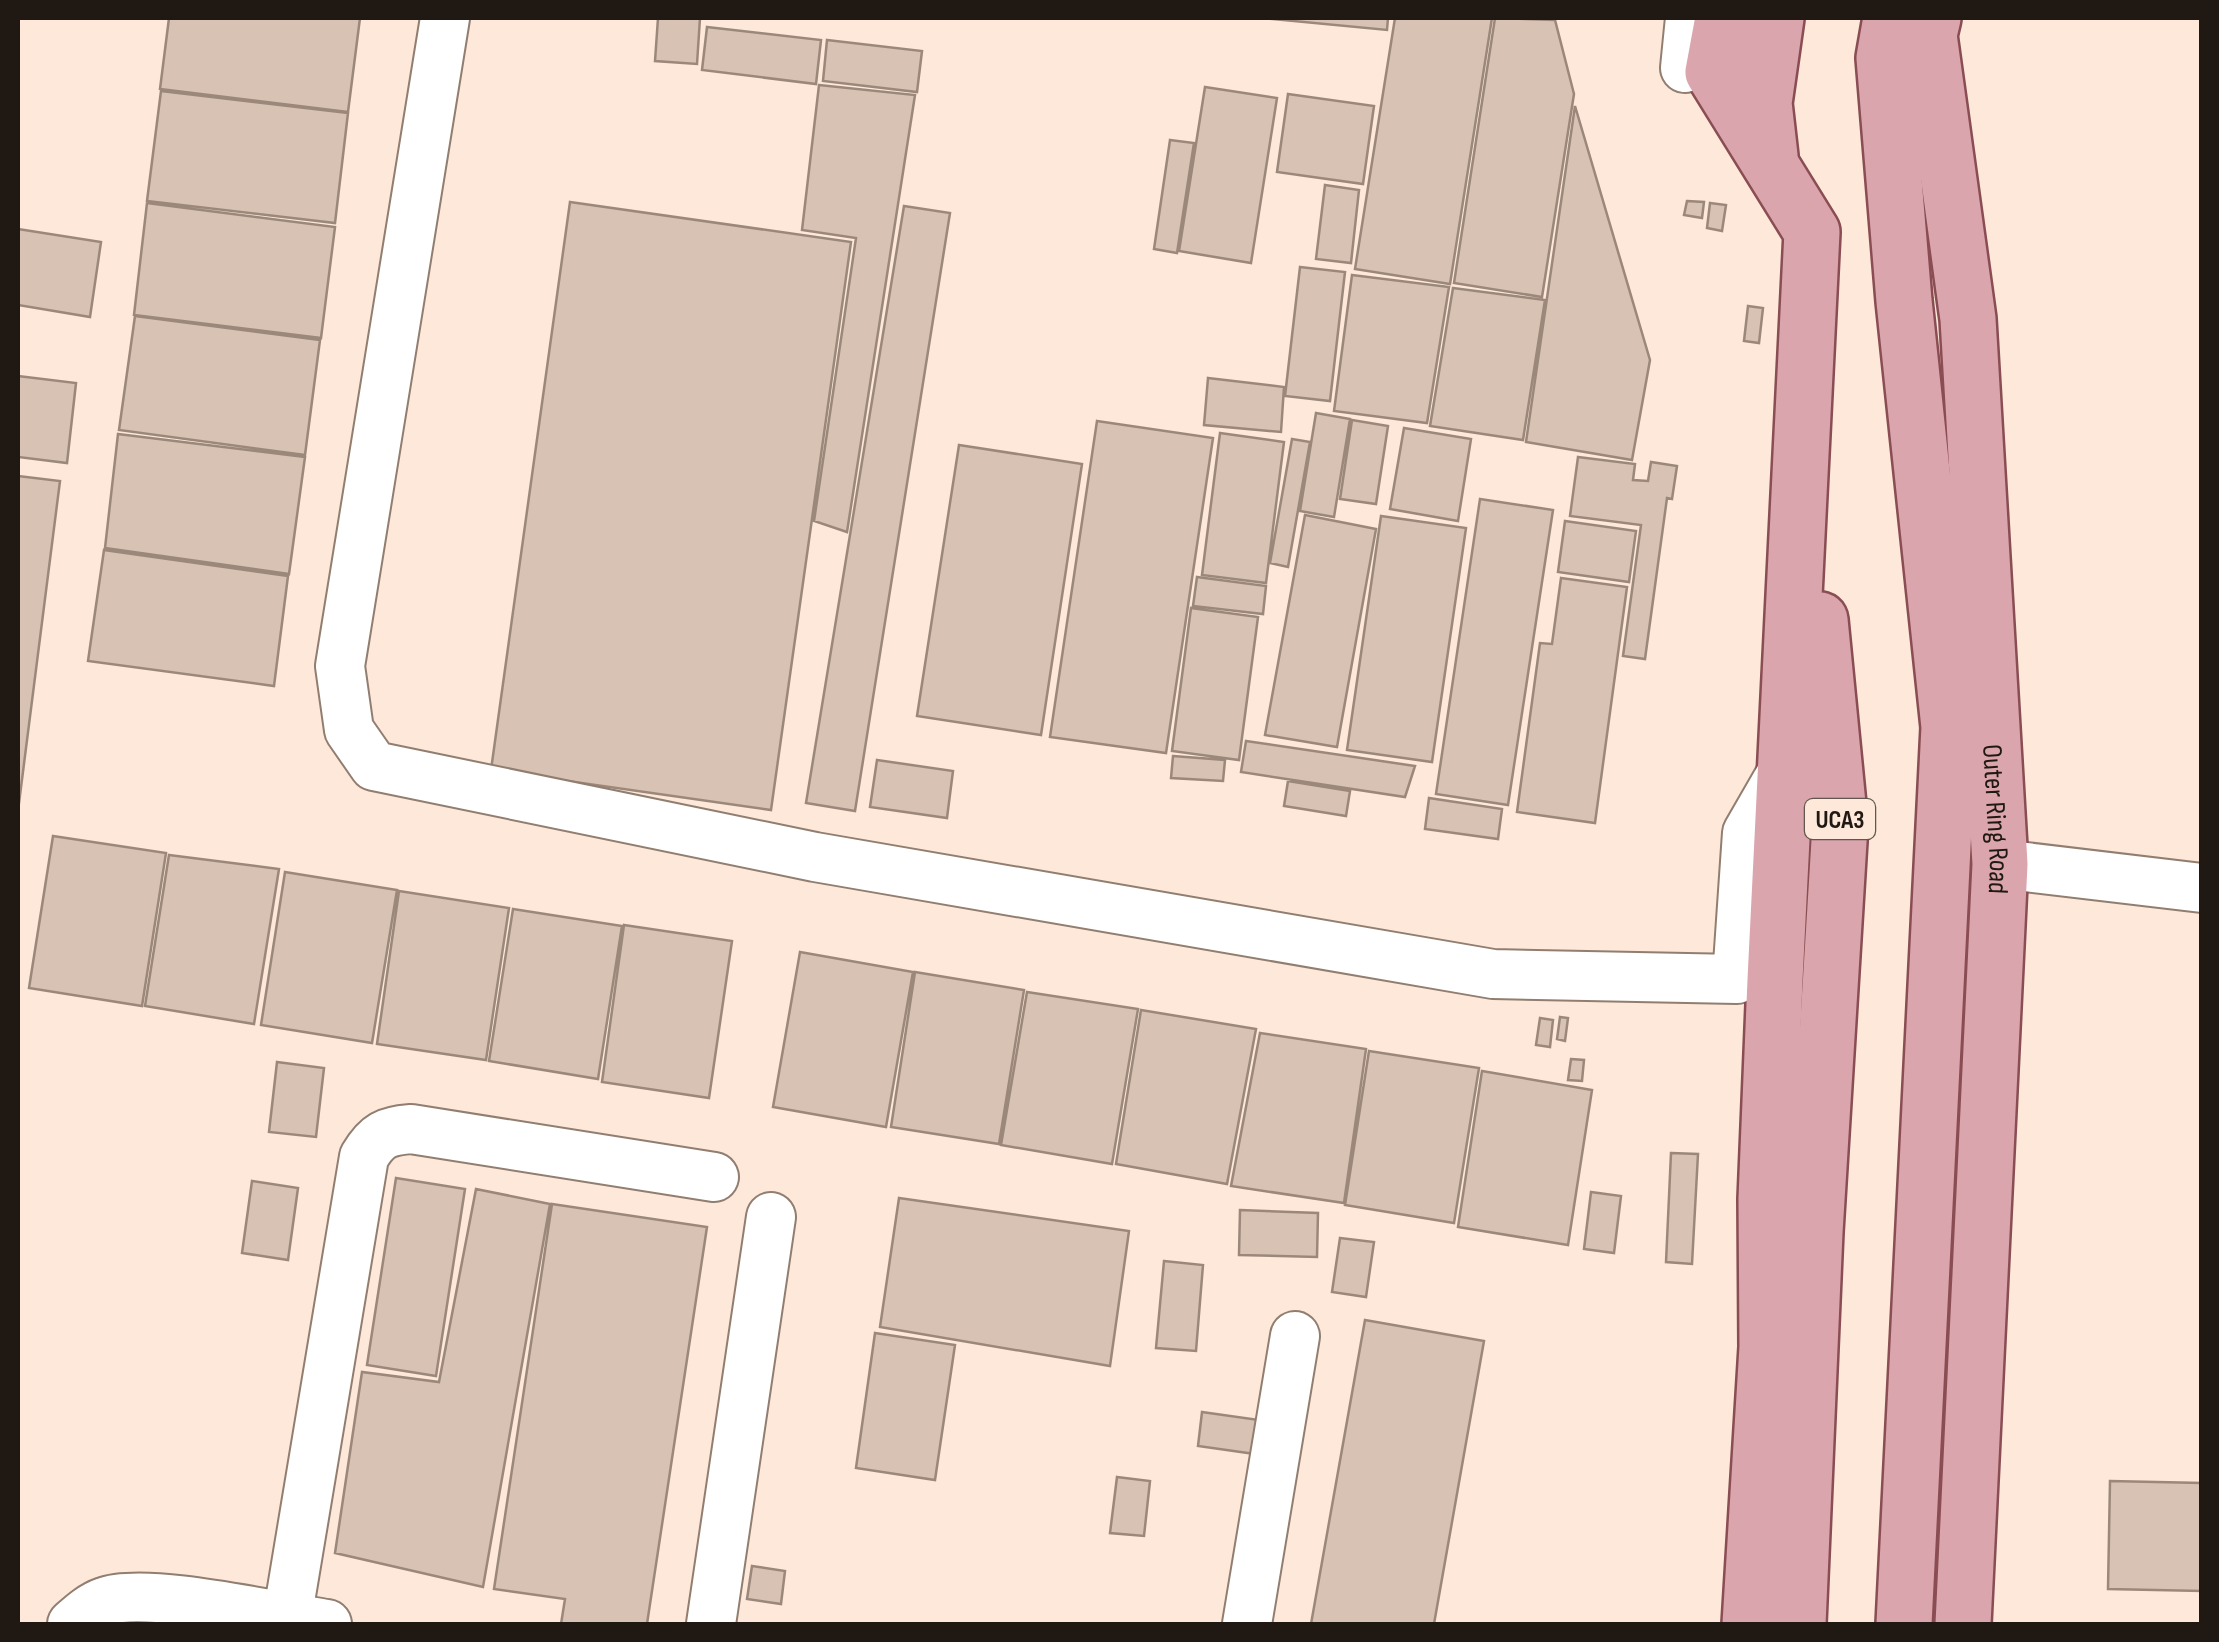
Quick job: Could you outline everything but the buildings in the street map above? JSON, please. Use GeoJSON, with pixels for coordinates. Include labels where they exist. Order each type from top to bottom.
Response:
{"type":"FeatureCollection","features":[{"type":"Feature","properties":{"kind":"main road","name":"UCA3"},"geometry":{"type":"LineString","coordinates":[[1723,18],[1713,72],[1812,232],[1766,1199],[1767,1347],[1750,1624]]}},
{"type":"Feature","properties":{"kind":"main road","name":"UCA3"},"geometry":{"type":"LineString","coordinates":[[1776,18],[1764,104],[1797,386],[1840,825],[1815,1232],[1798,1624]]}},
{"type":"Feature","properties":{"kind":"main road","name":"Outer Ring Road"},"geometry":{"type":"LineString","coordinates":[[1891,18],[1884,58],[1904,301],[1949,726],[1904,1624]]}},
{"type":"Feature","properties":{"kind":"main road","name":"Outer Ring Road"},"geometry":{"type":"LineString","coordinates":[[1932,18],[1929,35],[1968,318],[2000,864],[1963,1624]]}},
{"type":"Feature","properties":{"kind":"street"},"geometry":{"type":"LineString","coordinates":[[445,18],[340,666],[349,730],[374,766],[816,856],[1493,974],[1737,979],[1747,833],[1786,767]]}},
{"type":"Feature","properties":{"kind":"street"},"geometry":{"type":"LineString","coordinates":[[1686,68],[1690,18]]}},
{"type":"Feature","properties":{"kind":"street"},"geometry":{"type":"LineString","coordinates":[[2000,864],[2202,888]]}},
{"type":"Feature","properties":{"kind":"street"},"geometry":{"type":"LineString","coordinates":[[72,1624],[105,1601],[153,1597],[307,1621],[364,1157],[374,1140],[387,1131],[411,1130],[714,1177]]}},
{"type":"Feature","properties":{"kind":"street"},"geometry":{"type":"LineString","coordinates":[[711,1624],[771,1217]]}},
{"type":"Feature","properties":{"kind":"street"},"geometry":{"type":"LineString","coordinates":[[1247,1624],[1295,1336]]}}]}
